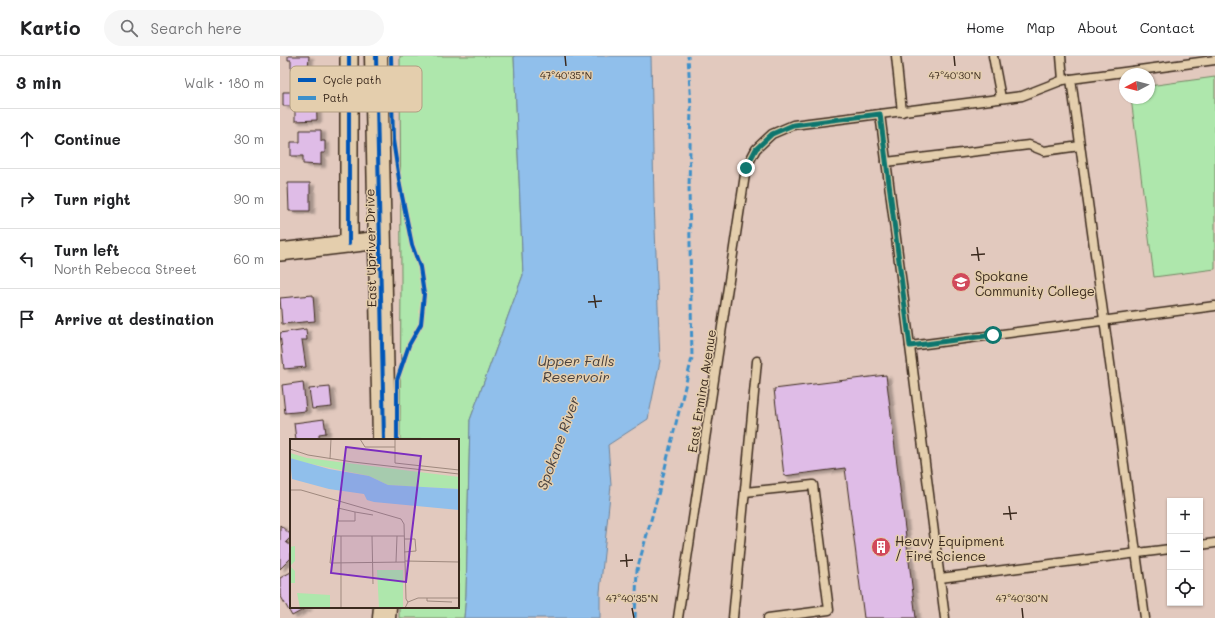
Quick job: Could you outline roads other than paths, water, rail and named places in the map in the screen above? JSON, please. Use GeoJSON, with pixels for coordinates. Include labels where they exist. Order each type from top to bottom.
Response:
{"type":"FeatureCollection","features":[{"type":"Feature","properties":{"kind":"street","name":"East Upriver Drive"},"geometry":{"type":"LineString","coordinates":[[376,56],[376,66]]}},
{"type":"Feature","properties":{"kind":"street","name":"East Upriver Drive"},"geometry":{"type":"LineString","coordinates":[[349,112],[349,244]]}},
{"type":"Feature","properties":{"kind":"street","name":"East Upriver Drive"},"geometry":{"type":"LineString","coordinates":[[377,112],[384,439]]}},
{"type":"Feature","properties":{"kind":"street"},"geometry":{"type":"LineString","coordinates":[[280,252],[380,240]]}},
{"type":"Feature","properties":{"kind":"street"},"geometry":{"type":"LineString","coordinates":[[384,618],[385,608]]}},
{"type":"Feature","properties":{"kind":"lane"},"geometry":{"type":"LineString","coordinates":[[896,56],[902,112]]}},
{"type":"Feature","properties":{"kind":"lane"},"geometry":{"type":"LineString","coordinates":[[993,56],[1001,98]]}},
{"type":"Feature","properties":{"kind":"lane"},"geometry":{"type":"LineString","coordinates":[[1061,56],[1080,146],[1145,618]]}},
{"type":"Feature","properties":{"kind":"lane","name":"East Ermina Avenue"},"geometry":{"type":"LineString","coordinates":[[678,618],[746,168],[756,149],[772,134],[793,125],[1022,96],[1067,80],[1215,60]]}},
{"type":"Feature","properties":{"kind":"lane"},"geometry":{"type":"LineString","coordinates":[[880,114],[945,618]]}},
{"type":"Feature","properties":{"kind":"lane"},"geometry":{"type":"LineString","coordinates":[[886,162],[1029,145],[1044,151],[1080,146]]}},
{"type":"Feature","properties":{"kind":"lane"},"geometry":{"type":"LineString","coordinates":[[910,346],[1215,306]]}},
{"type":"Feature","properties":{"kind":"lane"},"geometry":{"type":"LineString","coordinates":[[733,618],[757,361]]}},
{"type":"Feature","properties":{"kind":"lane"},"geometry":{"type":"LineString","coordinates":[[745,492],[813,485],[829,610],[768,618]]}},
{"type":"Feature","properties":{"kind":"lane"},"geometry":{"type":"LineString","coordinates":[[1203,545],[1215,543]]}},
{"type":"Feature","properties":{"kind":"lane"},"geometry":{"type":"LineString","coordinates":[[940,578],[1167,549]]}},
{"type":"Feature","properties":{"kind":"water","name":"Upper Falls Reservoir"},"geometry":{"type":"Polygon","coordinates":[[[514,56],[651,56],[654,201],[660,361],[648,419],[608,445],[611,485],[600,592],[600,618],[464,618],[466,595],[470,420],[523,275],[514,56]]]}},
{"type":"Feature","properties":{"kind":"place","name":"Spokane Community College"},"geometry":{"type":"Point","coordinates":[961,282]}},
{"type":"Feature","properties":{"kind":"place","name":"Heavy Equipment / Fire Science"},"geometry":{"type":"Point","coordinates":[881,547]}},
{"type":"Feature","properties":{"kind":"water label","name":"Spokane River"},"geometry":{"type":"Point","coordinates":[558,443]}}]}
